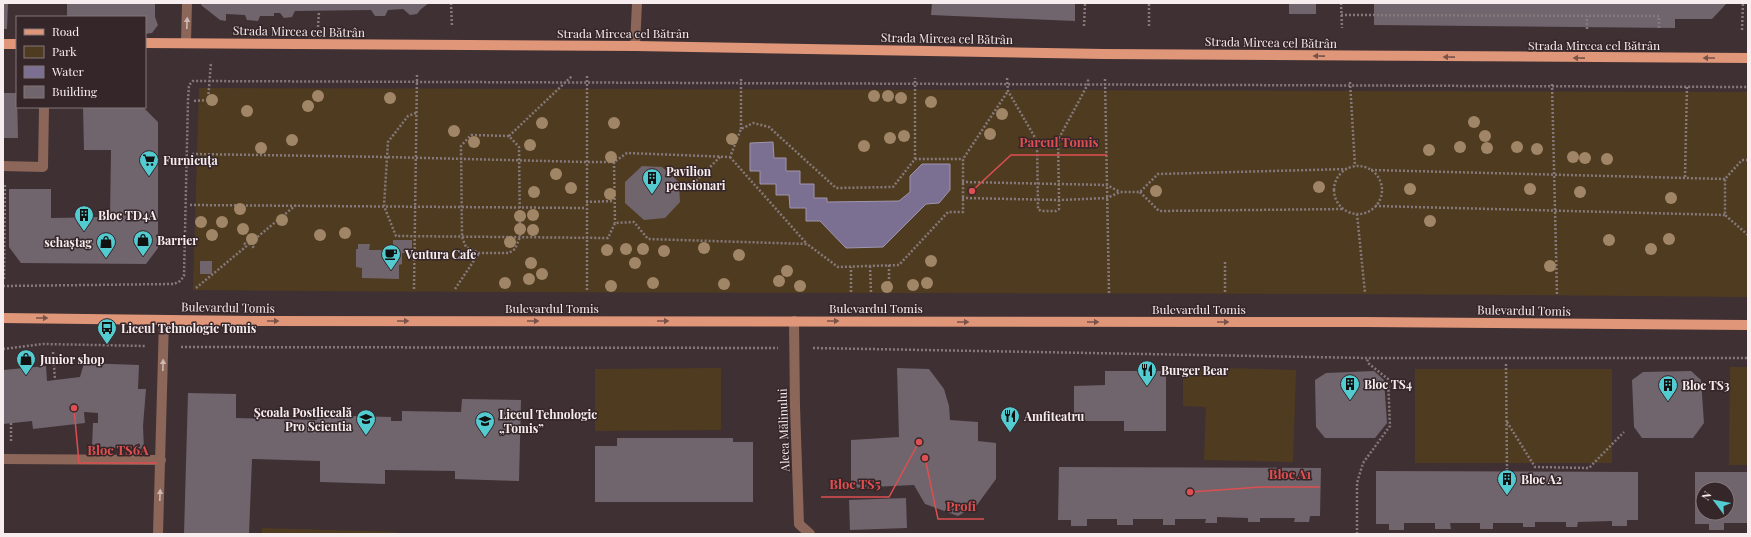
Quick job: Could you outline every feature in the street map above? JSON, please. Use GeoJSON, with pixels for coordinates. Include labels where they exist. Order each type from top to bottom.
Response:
{"type":"FeatureCollection","features":[{"type":"Feature","properties":{"kind":"main road","name":"Strada Mircea cel Bătrân"},"geometry":{"type":"LineString","coordinates":[[146,43],[186,42],[635,46],[1112,54],[1748,58]]}},
{"type":"Feature","properties":{"kind":"main road"},"geometry":{"type":"LineString","coordinates":[[3,44],[16,44]]}},
{"type":"Feature","properties":{"kind":"main road","name":"Bulevardul Tomis"},"geometry":{"type":"LineString","coordinates":[[3,318],[164,320],[1365,322],[1748,326]]}},
{"type":"Feature","properties":{"kind":"street"},"geometry":{"type":"LineString","coordinates":[[186,42],[187,3]]}},
{"type":"Feature","properties":{"kind":"street"},"geometry":{"type":"LineString","coordinates":[[635,46],[637,3]]}},
{"type":"Feature","properties":{"kind":"street"},"geometry":{"type":"LineString","coordinates":[[4,166],[43,167],[44,108]]}},
{"type":"Feature","properties":{"kind":"street"},"geometry":{"type":"LineString","coordinates":[[158,534],[164,320]]}},
{"type":"Feature","properties":{"kind":"street","name":"Aleea Mălinului"},"geometry":{"type":"LineString","coordinates":[[794,321],[794,406],[799,524],[810,534]]}},
{"type":"Feature","properties":{"kind":"street"},"geometry":{"type":"LineString","coordinates":[[3,459],[161,460]]}},
{"type":"Feature","properties":{"kind":"path"},"geometry":{"type":"LineString","coordinates":[[451,3],[453,45]]}},
{"type":"Feature","properties":{"kind":"path"},"geometry":{"type":"LineString","coordinates":[[1084,3],[1084,26]]}},
{"type":"Feature","properties":{"kind":"path"},"geometry":{"type":"LineString","coordinates":[[1148,26],[1149,3]]}},
{"type":"Feature","properties":{"kind":"path"},"geometry":{"type":"LineString","coordinates":[[1342,3],[1342,28]]}},
{"type":"Feature","properties":{"kind":"path"},"geometry":{"type":"LineString","coordinates":[[1742,30],[1743,3]]}},
{"type":"Feature","properties":{"kind":"path"},"geometry":{"type":"LineString","coordinates":[[318,28],[319,11]]}},
{"type":"Feature","properties":{"kind":"path"},"geometry":{"type":"LineString","coordinates":[[1341,15],[1659,16],[1659,30]]}},
{"type":"Feature","properties":{"kind":"path"},"geometry":{"type":"LineString","coordinates":[[1587,16],[1587,29]]}},
{"type":"Feature","properties":{"kind":"path"},"geometry":{"type":"LineString","coordinates":[[194,101],[208,100],[211,61]]}},
{"type":"Feature","properties":{"kind":"path"},"geometry":{"type":"LineString","coordinates":[[414,289],[417,75]]}},
{"type":"Feature","properties":{"kind":"path"},"geometry":{"type":"LineString","coordinates":[[509,136],[519,147],[520,238],[515,248],[509,253],[479,253],[466,247],[462,237],[461,146],[471,135],[509,136],[572,76]]}},
{"type":"Feature","properties":{"kind":"path"},"geometry":{"type":"LineString","coordinates":[[586,76],[587,290]]}},
{"type":"Feature","properties":{"kind":"path"},"geometry":{"type":"LineString","coordinates":[[730,157],[741,129],[741,77]]}},
{"type":"Feature","properties":{"kind":"path"},"geometry":{"type":"LineString","coordinates":[[741,129],[753,123],[769,127],[836,188],[893,187],[915,159],[915,78]]}},
{"type":"Feature","properties":{"kind":"path"},"geometry":{"type":"LineString","coordinates":[[1007,78],[1008,91],[1038,140],[1037,200],[1038,209],[1041,211],[1056,211],[1059,209],[1058,140],[1088,84],[1088,79]]}},
{"type":"Feature","properties":{"kind":"path"},"geometry":{"type":"LineString","coordinates":[[1105,79],[1110,293]]}},
{"type":"Feature","properties":{"kind":"path"},"geometry":{"type":"LineString","coordinates":[[3,286],[174,284],[180,281],[184,276],[189,85],[192,81],[1007,85],[1350,84],[1687,86],[1748,88]]}},
{"type":"Feature","properties":{"kind":"path"},"geometry":{"type":"LineString","coordinates":[[1350,84],[1355,166]]}},
{"type":"Feature","properties":{"kind":"path"},"geometry":{"type":"LineString","coordinates":[[1552,85],[1557,294]]}},
{"type":"Feature","properties":{"kind":"path"},"geometry":{"type":"LineString","coordinates":[[1685,178],[1687,86]]}},
{"type":"Feature","properties":{"kind":"path"},"geometry":{"type":"LineString","coordinates":[[192,154],[387,157],[519,162],[614,162],[627,153],[730,157],[807,244],[838,267],[899,265],[948,212],[963,212],[963,159],[1008,91]]}},
{"type":"Feature","properties":{"kind":"path"},"geometry":{"type":"LineString","coordinates":[[416,112],[408,116],[388,142],[384,206],[396,236],[608,238],[615,223],[614,162]]}},
{"type":"Feature","properties":{"kind":"path"},"geometry":{"type":"LineString","coordinates":[[1038,140],[1058,140]]}},
{"type":"Feature","properties":{"kind":"path"},"geometry":{"type":"LineString","coordinates":[[679,188],[689,188],[720,156]]}},
{"type":"Feature","properties":{"kind":"path"},"geometry":{"type":"LineString","coordinates":[[915,159],[963,159]]}},
{"type":"Feature","properties":{"kind":"path"},"geometry":{"type":"LineString","coordinates":[[1725,215],[1725,179],[1742,160],[1748,160]]}},
{"type":"Feature","properties":{"kind":"path"},"geometry":{"type":"LineString","coordinates":[[4,166],[4,279]]}},
{"type":"Feature","properties":{"kind":"path"},"geometry":{"type":"LineString","coordinates":[[1355,166],[1364,167],[1377,175],[1381,182],[1381,197],[1375,206],[1365,213],[1357,214],[1350,212],[1338,203],[1335,188],[1337,180],[1341,174],[1348,169],[1355,166]]}},
{"type":"Feature","properties":{"kind":"path"},"geometry":{"type":"LineString","coordinates":[[962,198],[1059,200],[1107,198],[1120,192],[1140,192],[1158,174],[1348,169]]}},
{"type":"Feature","properties":{"kind":"path"},"geometry":{"type":"LineString","coordinates":[[1371,170],[1725,179]]}},
{"type":"Feature","properties":{"kind":"path"},"geometry":{"type":"LineString","coordinates":[[962,182],[1107,185],[1120,192]]}},
{"type":"Feature","properties":{"kind":"path"},"geometry":{"type":"LineString","coordinates":[[1140,192],[1159,211],[1344,209]]}},
{"type":"Feature","properties":{"kind":"path"},"geometry":{"type":"LineString","coordinates":[[586,202],[614,201]]}},
{"type":"Feature","properties":{"kind":"path"},"geometry":{"type":"LineString","coordinates":[[190,205],[586,208]]}},
{"type":"Feature","properties":{"kind":"path"},"geometry":{"type":"LineString","coordinates":[[196,288],[296,205]]}},
{"type":"Feature","properties":{"kind":"path"},"geometry":{"type":"LineString","coordinates":[[1375,206],[1725,215],[1748,235]]}},
{"type":"Feature","properties":{"kind":"path"},"geometry":{"type":"LineString","coordinates":[[1357,214],[1365,293]]}},
{"type":"Feature","properties":{"kind":"path"},"geometry":{"type":"LineString","coordinates":[[615,223],[634,222],[648,239],[807,244]]}},
{"type":"Feature","properties":{"kind":"path"},"geometry":{"type":"LineString","coordinates":[[244,243],[247,246]]}},
{"type":"Feature","properties":{"kind":"path"},"geometry":{"type":"LineString","coordinates":[[250,243],[254,248]]}},
{"type":"Feature","properties":{"kind":"path"},"geometry":{"type":"LineString","coordinates":[[455,289],[479,253]]}},
{"type":"Feature","properties":{"kind":"path"},"geometry":{"type":"LineString","coordinates":[[1225,262],[1225,293]]}},
{"type":"Feature","properties":{"kind":"path"},"geometry":{"type":"LineString","coordinates":[[889,265],[889,292]]}},
{"type":"Feature","properties":{"kind":"path"},"geometry":{"type":"LineString","coordinates":[[870,266],[871,292]]}},
{"type":"Feature","properties":{"kind":"path"},"geometry":{"type":"LineString","coordinates":[[851,267],[851,292]]}},
{"type":"Feature","properties":{"kind":"path"},"geometry":{"type":"LineString","coordinates":[[3,349],[43,344],[149,346]]}},
{"type":"Feature","properties":{"kind":"path"},"geometry":{"type":"LineString","coordinates":[[189,347],[778,348]]}},
{"type":"Feature","properties":{"kind":"path"},"geometry":{"type":"LineString","coordinates":[[810,348],[1367,358],[1748,358]]}},
{"type":"Feature","properties":{"kind":"path"},"geometry":{"type":"LineString","coordinates":[[53,352],[55,380]]}},
{"type":"Feature","properties":{"kind":"path"},"geometry":{"type":"LineString","coordinates":[[1357,534],[1357,483],[1363,464],[1390,426],[1388,379],[1368,363],[1367,358]]}},
{"type":"Feature","properties":{"kind":"path"},"geometry":{"type":"LineString","coordinates":[[1506,364],[1508,472]]}},
{"type":"Feature","properties":{"kind":"path"},"geometry":{"type":"LineString","coordinates":[[1507,422],[1535,467],[1589,468],[1624,432]]}},
{"type":"Feature","properties":{"kind":"green space"},"geometry":{"type":"Polygon","coordinates":[[[199,88],[1748,92],[1748,297],[1359,294],[193,290],[199,88]]]}},
{"type":"Feature","properties":{"kind":"green space"},"geometry":{"type":"Polygon","coordinates":[[[1183,367],[1296,370],[1293,462],[1204,460],[1206,407],[1183,406],[1183,367]]]}},
{"type":"Feature","properties":{"kind":"green space"},"geometry":{"type":"Polygon","coordinates":[[[1730,367],[1748,367],[1748,465],[1729,465],[1730,367]]]}},
{"type":"Feature","properties":{"kind":"green space"},"geometry":{"type":"Polygon","coordinates":[[[721,368],[721,430],[595,431],[595,369],[721,368]]]}},
{"type":"Feature","properties":{"kind":"green space"},"geometry":{"type":"Polygon","coordinates":[[[1415,369],[1612,369],[1612,463],[1415,463],[1415,369]]]}},
{"type":"Feature","properties":{"kind":"green space"},"geometry":{"type":"Polygon","coordinates":[[[262,528],[396,532],[395,534],[262,534],[262,528]]]}},
{"type":"Feature","properties":{"kind":"water"},"geometry":{"type":"Polygon","coordinates":[[[773,142],[774,158],[786,158],[786,171],[800,171],[800,184],[814,184],[814,198],[827,198],[827,202],[899,201],[910,192],[910,176],[922,164],[950,164],[950,190],[939,203],[926,204],[883,247],[846,248],[820,221],[806,221],[806,208],[790,208],[789,195],[776,195],[776,184],[760,184],[760,171],[750,171],[750,143],[773,142]]]}},
{"type":"Feature","properties":{"kind":"building"},"geometry":{"type":"Polygon","coordinates":[[[3,3],[8,3],[7,29],[3,29],[3,3]]]}},
{"type":"Feature","properties":{"kind":"building"},"geometry":{"type":"Polygon","coordinates":[[[67,3],[155,3],[155,17],[158,25],[152,33],[146,34],[146,16],[67,16],[67,3]]]}},
{"type":"Feature","properties":{"kind":"building"},"geometry":{"type":"Polygon","coordinates":[[[202,3],[429,3],[417,14],[410,15],[403,9],[388,10],[385,16],[375,16],[371,10],[295,11],[292,17],[284,18],[280,13],[274,13],[274,16],[260,16],[258,21],[247,20],[245,15],[226,14],[226,21],[220,20],[201,5],[202,3]]]}},
{"type":"Feature","properties":{"kind":"building"},"geometry":{"type":"Polygon","coordinates":[[[932,3],[1075,3],[1075,21],[931,15],[932,3]]]}},
{"type":"Feature","properties":{"kind":"building"},"geometry":{"type":"Polygon","coordinates":[[[1289,3],[1316,3],[1316,14],[1289,14],[1289,3]]]}},
{"type":"Feature","properties":{"kind":"building"},"geometry":{"type":"Polygon","coordinates":[[[1374,3],[1727,3],[1712,19],[1675,19],[1675,28],[1374,25],[1374,3]]]}},
{"type":"Feature","properties":{"kind":"building"},"geometry":{"type":"Polygon","coordinates":[[[3,93],[16,93],[18,138],[3,138],[3,93]]]}},
{"type":"Feature","properties":{"kind":"building","name":"Bloc TD4A"},"geometry":{"type":"Polygon","coordinates":[[[83,108],[144,108],[158,122],[158,248],[146,264],[21,263],[9,247],[9,189],[51,189],[51,218],[110,217],[111,150],[84,150],[83,108]]]}},
{"type":"Feature","properties":{"kind":"building","name":"Pavilion pensionari"},"geometry":{"type":"Polygon","coordinates":[[[642,166],[662,167],[679,182],[680,202],[665,218],[644,220],[625,203],[625,182],[642,166]]]}},
{"type":"Feature","properties":{"kind":"building"},"geometry":{"type":"Polygon","coordinates":[[[393,240],[412,240],[412,253],[402,253],[402,264],[399,265],[399,279],[362,278],[362,268],[356,267],[356,249],[358,249],[358,244],[370,244],[369,250],[393,250],[393,240]]]}},
{"type":"Feature","properties":{"kind":"building"},"geometry":{"type":"Polygon","coordinates":[[[200,261],[212,261],[212,274],[200,274],[200,261]]]}},
{"type":"Feature","properties":{"kind":"building"},"geometry":{"type":"Polygon","coordinates":[[[84,363],[139,365],[138,389],[146,389],[143,426],[144,449],[92,447],[93,423],[98,423],[98,413],[84,412],[85,423],[33,429],[32,421],[3,424],[3,370],[46,366],[47,381],[80,377],[84,363]]]}},
{"type":"Feature","properties":{"kind":"building"},"geometry":{"type":"Polygon","coordinates":[[[897,368],[929,369],[944,389],[949,406],[950,420],[978,422],[978,441],[996,443],[996,479],[977,505],[958,516],[925,504],[914,485],[851,488],[851,440],[899,437],[897,368]]]}},
{"type":"Feature","properties":{"kind":"building"},"geometry":{"type":"Polygon","coordinates":[[[1105,371],[1166,371],[1166,431],[1124,431],[1124,421],[1074,421],[1074,386],[1105,385],[1105,371]]]}},
{"type":"Feature","properties":{"kind":"building","name":"Bloc TS4"},"geometry":{"type":"Polygon","coordinates":[[[1374,371],[1384,380],[1387,423],[1375,438],[1325,438],[1316,427],[1315,380],[1326,373],[1374,371]]]}},
{"type":"Feature","properties":{"kind":"building","name":"Bloc TS3"},"geometry":{"type":"Polygon","coordinates":[[[1691,371],[1701,380],[1704,423],[1693,438],[1642,438],[1634,427],[1632,380],[1643,372],[1691,371]]]}},
{"type":"Feature","properties":{"kind":"building"},"geometry":{"type":"Polygon","coordinates":[[[188,393],[236,394],[236,418],[317,420],[317,415],[391,417],[391,421],[402,421],[402,411],[461,412],[462,399],[521,400],[519,481],[455,479],[455,471],[385,470],[385,484],[320,482],[320,461],[252,459],[249,534],[184,534],[188,393]]]}},
{"type":"Feature","properties":{"kind":"building"},"geometry":{"type":"Polygon","coordinates":[[[617,438],[733,438],[733,442],[753,442],[753,502],[595,502],[595,446],[617,446],[617,438]]]}},
{"type":"Feature","properties":{"kind":"building"},"geometry":{"type":"Polygon","coordinates":[[[1059,467],[1321,468],[1320,516],[1310,516],[1309,522],[1294,522],[1295,518],[1260,518],[1260,522],[1248,522],[1248,518],[1217,517],[1217,523],[1205,523],[1206,519],[1175,519],[1175,525],[1163,525],[1163,519],[1133,519],[1133,525],[1117,525],[1117,519],[1087,519],[1087,526],[1071,526],[1071,520],[1058,520],[1059,467]]]}},
{"type":"Feature","properties":{"kind":"building","name":"Bloc A2"},"geometry":{"type":"Polygon","coordinates":[[[1376,471],[1638,472],[1638,520],[1627,520],[1627,526],[1612,526],[1612,521],[1578,522],[1577,527],[1566,527],[1566,522],[1535,522],[1535,527],[1523,527],[1523,523],[1493,523],[1493,529],[1480,529],[1480,523],[1450,523],[1451,529],[1435,529],[1435,523],[1404,523],[1404,530],[1389,530],[1389,524],[1376,524],[1376,471]]]}},
{"type":"Feature","properties":{"kind":"building"},"geometry":{"type":"Polygon","coordinates":[[[1695,472],[1748,472],[1748,523],[1724,523],[1724,530],[1709,530],[1709,524],[1695,524],[1695,521],[1735,521],[1735,481],[1695,481],[1695,472]]]}},
{"type":"Feature","properties":{"kind":"building"},"geometry":{"type":"Polygon","coordinates":[[[906,498],[907,528],[850,530],[849,500],[906,498]]]}},
{"type":"Feature","properties":{"kind":"place","name":"Furnicuța"},"geometry":{"type":"Point","coordinates":[149,177]}},
{"type":"Feature","properties":{"kind":"place","name":"Parcul Tomis"},"geometry":{"type":"Point","coordinates":[972,191]}},
{"type":"Feature","properties":{"kind":"place","name":"Pavilion pensionari"},"geometry":{"type":"Point","coordinates":[652,195]}},
{"type":"Feature","properties":{"kind":"place","name":"Bloc TD4A"},"geometry":{"type":"Point","coordinates":[84,232]}},
{"type":"Feature","properties":{"kind":"place","name":"Barrier"},"geometry":{"type":"Point","coordinates":[143,257]}},
{"type":"Feature","properties":{"kind":"place","name":"sehaștag"},"geometry":{"type":"Point","coordinates":[106,259]}},
{"type":"Feature","properties":{"kind":"place","name":"Ventura Cafe"},"geometry":{"type":"Point","coordinates":[391,271]}},
{"type":"Feature","properties":{"kind":"place","name":"Liceul Tehnologic Tomis"},"geometry":{"type":"Point","coordinates":[107,345]}},
{"type":"Feature","properties":{"kind":"place","name":"Junior shop"},"geometry":{"type":"Point","coordinates":[26,376]}},
{"type":"Feature","properties":{"kind":"place","name":"Burger Bear"},"geometry":{"type":"Point","coordinates":[1147,387]}},
{"type":"Feature","properties":{"kind":"place","name":"Bloc TS4"},"geometry":{"type":"Point","coordinates":[1350,401]}},
{"type":"Feature","properties":{"kind":"place","name":"Bloc TS3"},"geometry":{"type":"Point","coordinates":[1668,402]}},
{"type":"Feature","properties":{"kind":"place","name":"Bloc TS6A"},"geometry":{"type":"Point","coordinates":[74,408]}},
{"type":"Feature","properties":{"kind":"place","name":"Amfiteatru"},"geometry":{"type":"Point","coordinates":[1010,433]}},
{"type":"Feature","properties":{"kind":"place","name":"Școala Postliceală Pro Scientia"},"geometry":{"type":"Point","coordinates":[366,436]}},
{"type":"Feature","properties":{"kind":"place","name":"Liceul Tehnologic „Tomis”"},"geometry":{"type":"Point","coordinates":[485,438]}},
{"type":"Feature","properties":{"kind":"place","name":"Bloc TS5"},"geometry":{"type":"Point","coordinates":[919,442]}},
{"type":"Feature","properties":{"kind":"place","name":"Profi"},"geometry":{"type":"Point","coordinates":[925,458]}},
{"type":"Feature","properties":{"kind":"place","name":"Bloc A1"},"geometry":{"type":"Point","coordinates":[1190,492]}},
{"type":"Feature","properties":{"kind":"place","name":"Bloc A2"},"geometry":{"type":"Point","coordinates":[1507,496]}}]}
